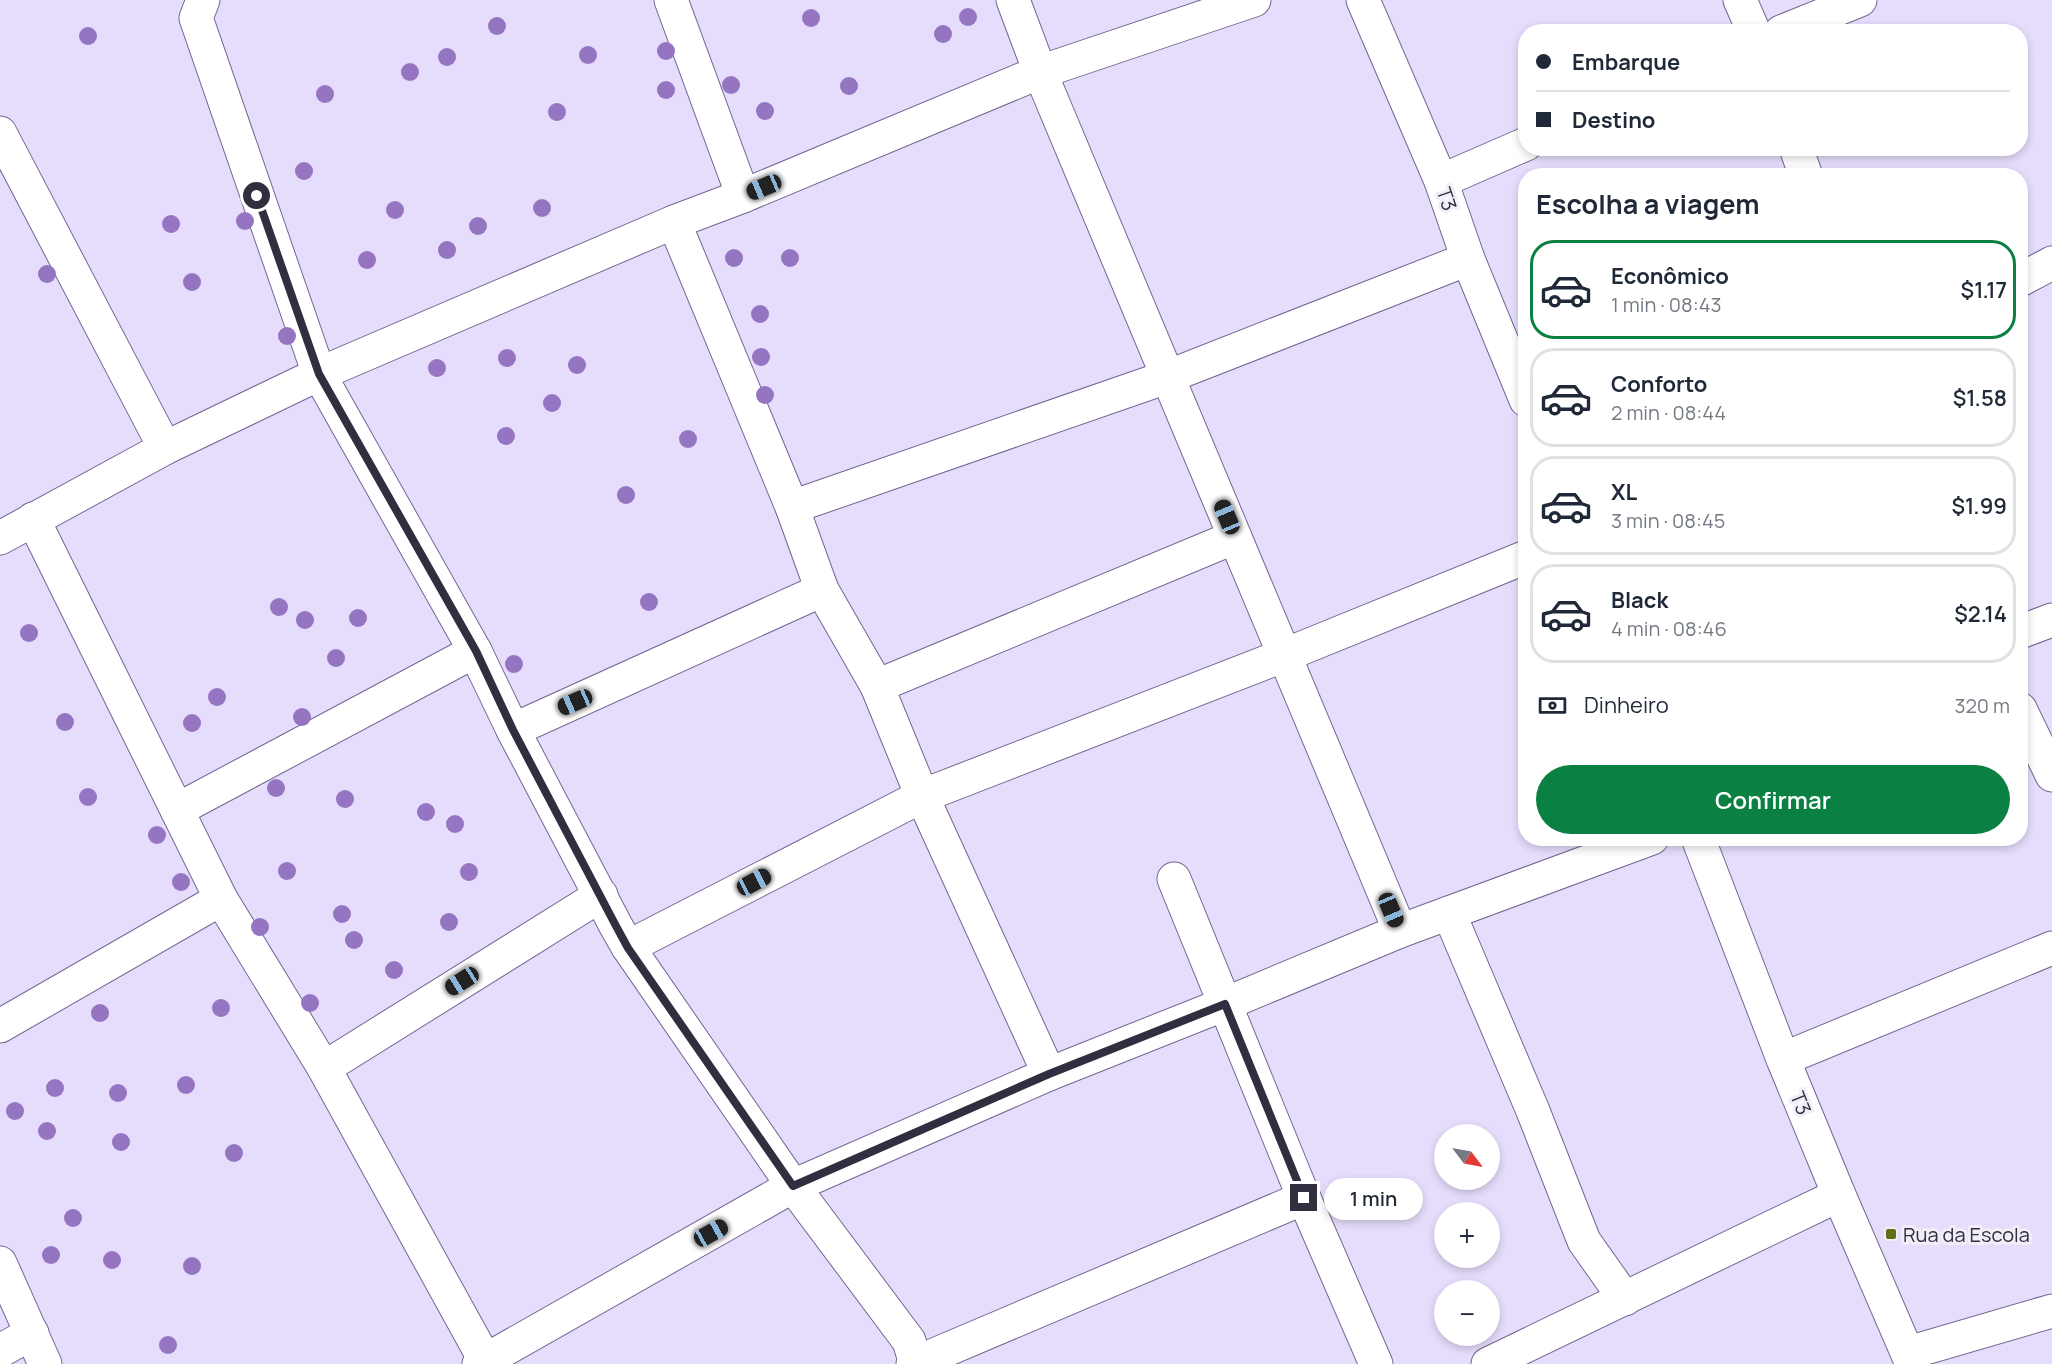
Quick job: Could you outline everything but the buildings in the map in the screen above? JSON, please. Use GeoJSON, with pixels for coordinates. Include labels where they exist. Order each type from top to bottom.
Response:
{"type":"FeatureCollection","features":[{"type":"Feature","properties":{"kind":"street"},"geometry":{"type":"LineString","coordinates":[[203,0],[196,18],[319,374],[476,651],[513,730],[628,948],[793,1186],[909,1341],[915,1363],[1304,1198]]}},
{"type":"Feature","properties":{"kind":"street"},"geometry":{"type":"LineString","coordinates":[[671,0],[743,196]]}},
{"type":"Feature","properties":{"kind":"street"},"geometry":{"type":"LineString","coordinates":[[1013,0],[1040,72],[1400,931]]}},
{"type":"Feature","properties":{"kind":"street"},"geometry":{"type":"LineString","coordinates":[[0,538],[165,448],[319,374],[674,222],[743,196],[1040,72],[1254,0]]}},
{"type":"Feature","properties":{"kind":"street","name":"T3"},"geometry":{"type":"LineString","coordinates":[[1363,0],[1441,181],[1468,260],[1518,381]]}},
{"type":"Feature","properties":{"kind":"street"},"geometry":{"type":"LineString","coordinates":[[1740,0],[1750,24]]}},
{"type":"Feature","properties":{"kind":"street"},"geometry":{"type":"LineString","coordinates":[[1801,24],[1860,0]]}},
{"type":"Feature","properties":{"kind":"street"},"geometry":{"type":"LineString","coordinates":[[0,133],[165,448]]}},
{"type":"Feature","properties":{"kind":"street"},"geometry":{"type":"LineString","coordinates":[[1441,181],[1518,147]]}},
{"type":"Feature","properties":{"kind":"street"},"geometry":{"type":"LineString","coordinates":[[674,222],[792,507],[822,590],[877,686],[922,796],[1049,1074]]}},
{"type":"Feature","properties":{"kind":"street"},"geometry":{"type":"LineString","coordinates":[[792,507],[1167,377],[1468,260]]}},
{"type":"Feature","properties":{"kind":"street"},"geometry":{"type":"LineString","coordinates":[[2028,276],[2052,263]]}},
{"type":"Feature","properties":{"kind":"street"},"geometry":{"type":"LineString","coordinates":[[33,519],[221,899],[324,1068],[482,1362],[793,1186],[1049,1074],[1400,931],[1630,846]]}},
{"type":"Feature","properties":{"kind":"street"},"geometry":{"type":"LineString","coordinates":[[877,686],[1235,537]]}},
{"type":"Feature","properties":{"kind":"street"},"geometry":{"type":"LineString","coordinates":[[628,948],[922,796],[1285,655],[1518,560]]}},
{"type":"Feature","properties":{"kind":"street"},"geometry":{"type":"LineString","coordinates":[[513,730],[822,590]]}},
{"type":"Feature","properties":{"kind":"street"},"geometry":{"type":"LineString","coordinates":[[2028,629],[2052,620]]}},
{"type":"Feature","properties":{"kind":"street"},"geometry":{"type":"LineString","coordinates":[[177,810],[476,651]]}},
{"type":"Feature","properties":{"kind":"street"},"geometry":{"type":"LineString","coordinates":[[2028,726],[2052,775]]}},
{"type":"Feature","properties":{"kind":"street","name":"T3"},"geometry":{"type":"LineString","coordinates":[[1701,846],[1783,1059],[1910,1359]]}},
{"type":"Feature","properties":{"kind":"street"},"geometry":{"type":"LineString","coordinates":[[1174,879],[1304,1198],[1376,1364]]}},
{"type":"Feature","properties":{"kind":"street"},"geometry":{"type":"LineString","coordinates":[[324,1068],[601,896]]}},
{"type":"Feature","properties":{"kind":"street"},"geometry":{"type":"LineString","coordinates":[[0,1026],[221,899]]}},
{"type":"Feature","properties":{"kind":"street"},"geometry":{"type":"LineString","coordinates":[[1449,913],[1533,1111],[1584,1241],[1624,1299]]}},
{"type":"Feature","properties":{"kind":"street"},"geometry":{"type":"LineString","coordinates":[[1783,1059],[2052,948]]}},
{"type":"Feature","properties":{"kind":"street"},"geometry":{"type":"LineString","coordinates":[[1488,1364],[1839,1195]]}},
{"type":"Feature","properties":{"kind":"street"},"geometry":{"type":"LineString","coordinates":[[0,1263],[45,1364]]}},
{"type":"Feature","properties":{"kind":"street"},"geometry":{"type":"LineString","coordinates":[[1910,1359],[2052,1311]]}},
{"type":"Feature","properties":{"kind":"street"},"geometry":{"type":"LineString","coordinates":[[0,1351],[32,1334]]}},
{"type":"Feature","properties":{"kind":"place","name":"Rua da Escola"},"geometry":{"type":"Point","coordinates":[1891,1234]}},
{"type":"Feature","properties":{"kind":"route"},"geometry":{"type":"LineString","coordinates":[[257,196],[319,374],[476,651],[513,730],[616,926],[628,948],[793,1186],[1049,1074],[1225,1004],[1304,1198]]}}]}
